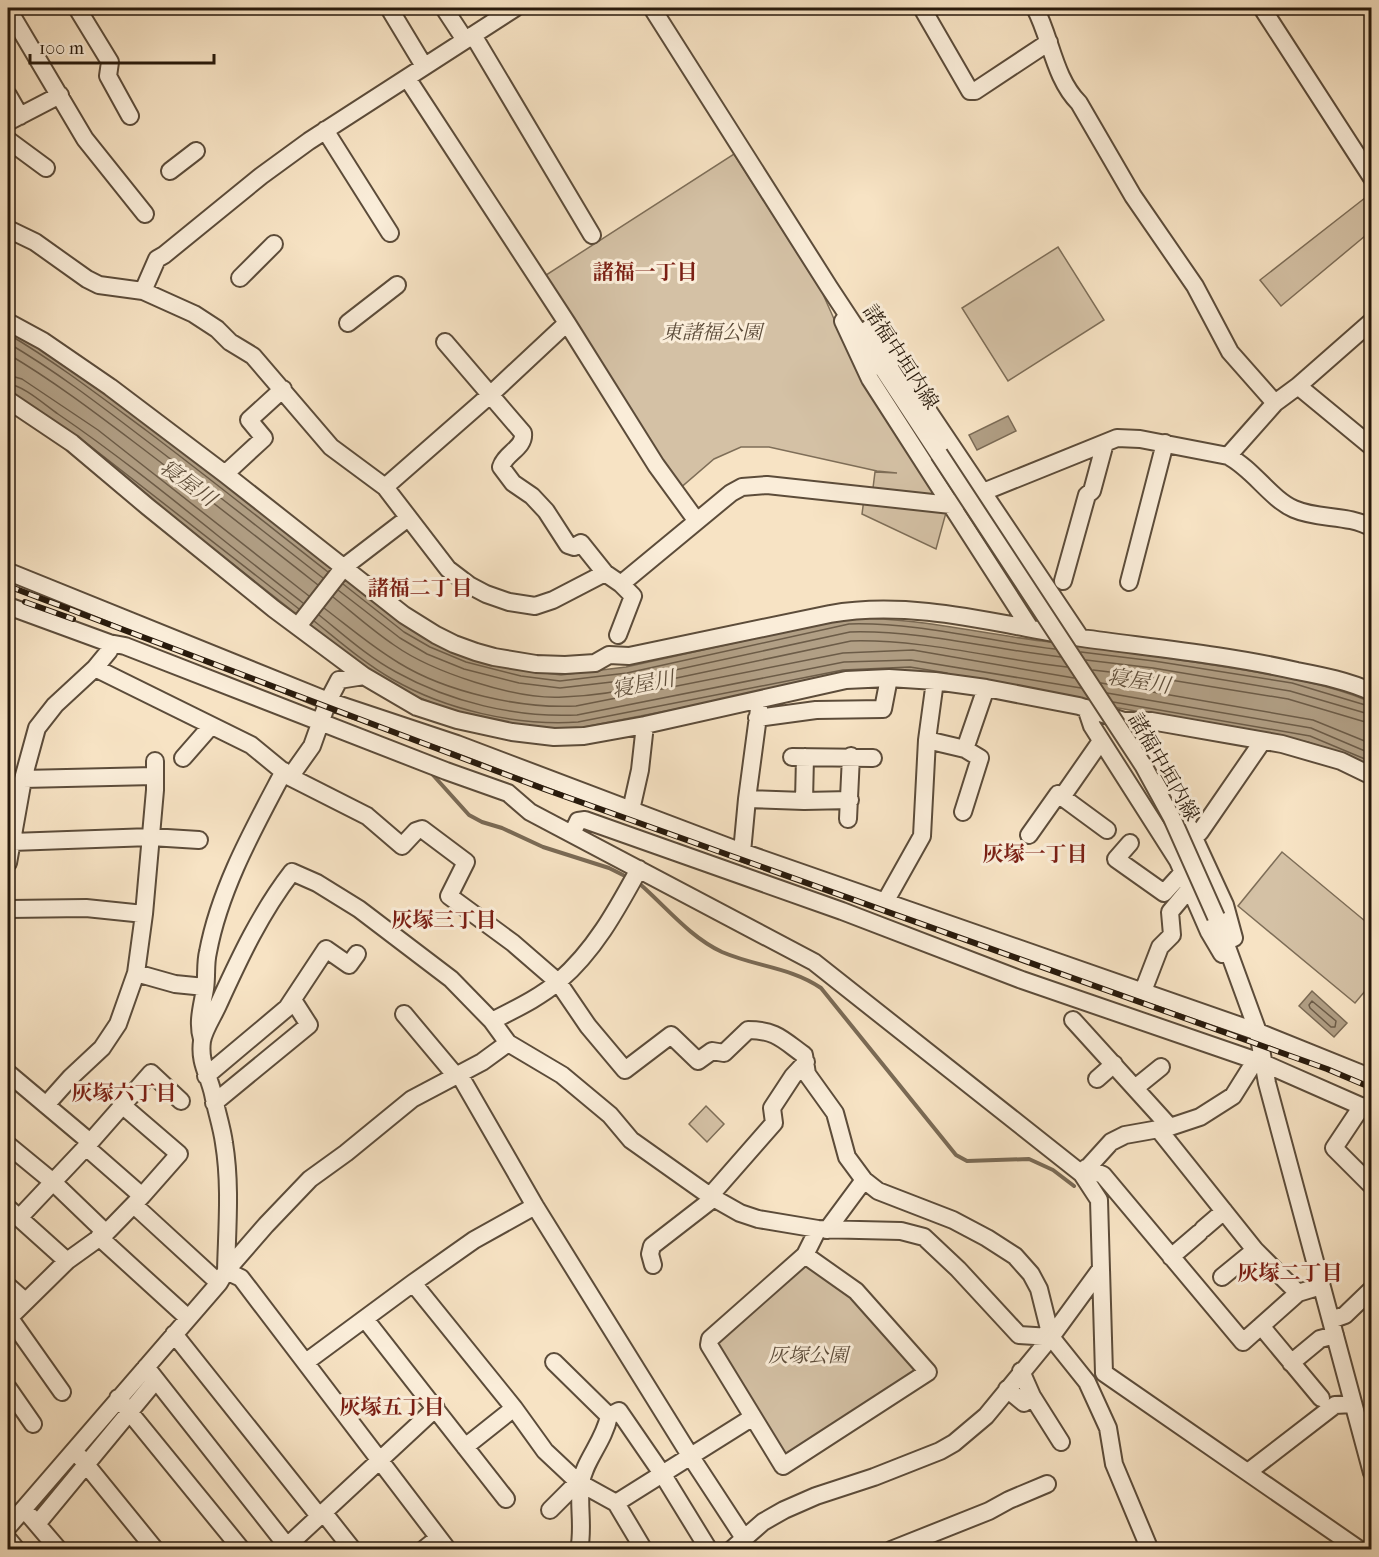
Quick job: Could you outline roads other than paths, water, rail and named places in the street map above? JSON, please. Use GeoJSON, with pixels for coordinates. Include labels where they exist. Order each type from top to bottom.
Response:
{"type":"FeatureCollection","features":[{"type":"Feature","properties":{"kind":"street"},"geometry":{"type":"LineString","coordinates":[[77,8],[110,62],[108,76],[130,116]]}},
{"type":"Feature","properties":{"kind":"street"},"geometry":{"type":"LineString","coordinates":[[389,8],[424,66]]}},
{"type":"Feature","properties":{"kind":"street"},"geometry":{"type":"LineString","coordinates":[[444,8],[469,37],[592,235]]}},
{"type":"Feature","properties":{"kind":"street"},"geometry":{"type":"LineString","coordinates":[[143,291],[157,259],[261,176],[325,130],[515,8]]}},
{"type":"Feature","properties":{"kind":"street","name":"諸福中垣内線"},"geometry":{"type":"LineString","coordinates":[[652,8],[829,286],[1143,765],[1172,818],[1216,917],[1258,1032],[1259,1062],[1371,1473]]}},
{"type":"Feature","properties":{"kind":"street"},"geometry":{"type":"LineString","coordinates":[[922,8],[970,91],[975,91],[1049,42]]}},
{"type":"Feature","properties":{"kind":"street"},"geometry":{"type":"LineString","coordinates":[[1035,8],[1043,22],[1068,92],[1079,102],[1133,196],[1195,286],[1230,352],[1275,403]]}},
{"type":"Feature","properties":{"kind":"street"},"geometry":{"type":"LineString","coordinates":[[1262,8],[1371,178]]}},
{"type":"Feature","properties":{"kind":"street"},"geometry":{"type":"LineString","coordinates":[[8,9],[85,139],[145,214]]}},
{"type":"Feature","properties":{"kind":"street"},"geometry":{"type":"LineString","coordinates":[[407,78],[567,323],[656,465],[696,520]]}},
{"type":"Feature","properties":{"kind":"street"},"geometry":{"type":"LineString","coordinates":[[8,95],[14,119],[60,95]]}},
{"type":"Feature","properties":{"kind":"street"},"geometry":{"type":"LineString","coordinates":[[325,130],[390,233]]}},
{"type":"Feature","properties":{"kind":"street"},"geometry":{"type":"LineString","coordinates":[[8,140],[46,168]]}},
{"type":"Feature","properties":{"kind":"street"},"geometry":{"type":"LineString","coordinates":[[170,171],[196,150]]}},
{"type":"Feature","properties":{"kind":"street"},"geometry":{"type":"LineString","coordinates":[[8,229],[35,242],[99,285],[143,291],[194,314],[217,329],[230,342],[254,356],[284,389],[317,432],[332,447],[385,487],[448,569],[469,585],[509,602],[536,606],[553,600],[605,573]]}},
{"type":"Feature","properties":{"kind":"street"},"geometry":{"type":"LineString","coordinates":[[240,278],[274,244]]}},
{"type":"Feature","properties":{"kind":"street"},"geometry":{"type":"LineString","coordinates":[[348,323],[399,283]]}},
{"type":"Feature","properties":{"kind":"street"},"geometry":{"type":"LineString","coordinates":[[829,286],[890,354],[981,493],[1080,637]]}},
{"type":"Feature","properties":{"kind":"street"},"geometry":{"type":"LineString","coordinates":[[829,286],[870,380],[1030,628]]}},
{"type":"Feature","properties":{"kind":"street"},"geometry":{"type":"LineString","coordinates":[[1228,456],[1275,403],[1298,387],[1371,321]]}},
{"type":"Feature","properties":{"kind":"street"},"geometry":{"type":"LineString","coordinates":[[8,322],[43,341],[96,378],[225,474],[342,569],[404,615],[454,644],[494,657],[536,664],[595,663],[609,656],[629,656],[857,609],[953,616],[1080,637],[1260,662],[1356,685],[1371,692]]}},
{"type":"Feature","properties":{"kind":"street"},"geometry":{"type":"LineString","coordinates":[[385,487],[490,395],[567,323]]}},
{"type":"Feature","properties":{"kind":"street"},"geometry":{"type":"LineString","coordinates":[[445,342],[523,433],[524,439],[521,444],[503,460],[501,467],[513,483],[532,496],[546,511],[568,545],[574,547],[581,543],[605,573],[633,596],[618,635]]}},
{"type":"Feature","properties":{"kind":"street"},"geometry":{"type":"LineString","coordinates":[[1298,387],[1371,447]]}},
{"type":"Feature","properties":{"kind":"street"},"geometry":{"type":"LineString","coordinates":[[225,474],[264,438],[249,420],[284,389]]}},
{"type":"Feature","properties":{"kind":"street"},"geometry":{"type":"LineString","coordinates":[[8,400],[72,443],[148,507],[364,676],[417,707],[466,722],[512,732],[554,737],[584,736],[645,725],[846,680],[889,678],[986,688],[1086,708],[1124,721],[1151,720],[1282,744],[1341,761],[1371,776]]}},
{"type":"Feature","properties":{"kind":"street"},"geometry":{"type":"LineString","coordinates":[[621,584],[696,520],[730,493],[742,487],[796,487],[951,505],[1117,438],[1165,443],[1228,456],[1242,463],[1293,509],[1347,518],[1371,528]]}},
{"type":"Feature","properties":{"kind":"street"},"geometry":{"type":"LineString","coordinates":[[1063,580],[1087,495],[1092,491],[1106,443]]}},
{"type":"Feature","properties":{"kind":"street"},"geometry":{"type":"LineString","coordinates":[[1129,582],[1165,443]]}},
{"type":"Feature","properties":{"kind":"street"},"geometry":{"type":"LineString","coordinates":[[299,625],[342,569],[408,519]]}},
{"type":"Feature","properties":{"kind":"street"},"geometry":{"type":"LineString","coordinates":[[9,572],[328,701],[457,744],[742,852],[1258,1032],[1371,1078]]}},
{"type":"Feature","properties":{"kind":"street"},"geometry":{"type":"LineString","coordinates":[[8,606],[109,643],[125,646],[508,793],[530,812],[814,962],[1084,1171],[1099,1200],[1104,1373]]}},
{"type":"Feature","properties":{"kind":"street"},"geometry":{"type":"LineString","coordinates":[[88,634],[96,608]]}},
{"type":"Feature","properties":{"kind":"street"},"geometry":{"type":"LineString","coordinates":[[8,863],[23,779],[37,728],[55,705],[95,668],[109,651],[109,643]]}},
{"type":"Feature","properties":{"kind":"street"},"geometry":{"type":"LineString","coordinates":[[95,668],[251,745],[287,774],[367,816],[402,846],[416,831],[422,829],[466,862],[449,896],[513,943],[558,982],[588,1026],[626,1070],[671,1035],[698,1061],[712,1051],[724,1053],[748,1030],[774,1033],[804,1055],[807,1074],[835,1113],[846,1157],[864,1180],[878,1191],[953,1220],[987,1238],[1015,1256],[1031,1274],[1039,1289],[1050,1337],[1087,1382],[1108,1428],[1114,1464],[1150,1550]]}},
{"type":"Feature","properties":{"kind":"street"},"geometry":{"type":"LineString","coordinates":[[222,1277],[228,1169],[213,1093],[202,1059],[202,1040],[198,1026],[205,987],[207,953],[226,892],[251,834],[287,774],[312,746],[328,701],[339,680],[364,676]]}},
{"type":"Feature","properties":{"kind":"street"},"geometry":{"type":"LineString","coordinates":[[757,718],[816,710],[883,709],[889,678]]}},
{"type":"Feature","properties":{"kind":"street"},"geometry":{"type":"LineString","coordinates":[[885,902],[922,836],[927,740],[935,681]]}},
{"type":"Feature","properties":{"kind":"street"},"geometry":{"type":"LineString","coordinates":[[965,750],[986,688]]}},
{"type":"Feature","properties":{"kind":"street"},"geometry":{"type":"LineString","coordinates":[[742,852],[757,718],[763,697]]}},
{"type":"Feature","properties":{"kind":"street"},"geometry":{"type":"LineString","coordinates":[[1086,708],[1092,726],[1101,741],[1179,861],[1209,932],[1242,989]]}},
{"type":"Feature","properties":{"kind":"street"},"geometry":{"type":"LineString","coordinates":[[1124,721],[1171,788],[1225,905],[1237,950],[1242,989]]}},
{"type":"Feature","properties":{"kind":"street"},"geometry":{"type":"LineString","coordinates":[[457,744],[466,722]]}},
{"type":"Feature","properties":{"kind":"street"},"geometry":{"type":"LineString","coordinates":[[631,810],[640,770],[645,725]]}},
{"type":"Feature","properties":{"kind":"street"},"geometry":{"type":"LineString","coordinates":[[183,758],[211,726]]}},
{"type":"Feature","properties":{"kind":"street"},"geometry":{"type":"LineString","coordinates":[[927,740],[965,750],[981,758],[963,812]]}},
{"type":"Feature","properties":{"kind":"street"},"geometry":{"type":"LineString","coordinates":[[1062,797],[1101,741]]}},
{"type":"Feature","properties":{"kind":"street"},"geometry":{"type":"LineString","coordinates":[[1194,837],[1200,832],[1262,742]]}},
{"type":"Feature","properties":{"kind":"street"},"geometry":{"type":"LineString","coordinates":[[848,819],[852,756]]}},
{"type":"Feature","properties":{"kind":"street"},"geometry":{"type":"LineString","coordinates":[[804,801],[799,757],[873,758]]}},
{"type":"Feature","properties":{"kind":"street"},"geometry":{"type":"LineString","coordinates":[[23,779],[155,768],[144,914],[136,973],[118,1024],[102,1048],[46,1105]]}},
{"type":"Feature","properties":{"kind":"street"},"geometry":{"type":"LineString","coordinates":[[1029,835],[1058,794],[1107,830]]}},
{"type":"Feature","properties":{"kind":"street"},"geometry":{"type":"LineString","coordinates":[[747,799],[850,800]]}},
{"type":"Feature","properties":{"kind":"street"},"geometry":{"type":"LineString","coordinates":[[573,834],[578,821],[585,820],[842,911],[1022,980],[1259,1062],[1367,1108],[1334,1148],[1371,1186]]}},
{"type":"Feature","properties":{"kind":"street"},"geometry":{"type":"LineString","coordinates":[[12,842],[151,837],[199,840]]}},
{"type":"Feature","properties":{"kind":"street"},"geometry":{"type":"LineString","coordinates":[[1131,843],[1116,859],[1164,893],[1183,872]]}},
{"type":"Feature","properties":{"kind":"street"},"geometry":{"type":"LineString","coordinates":[[492,1021],[533,999],[558,982],[579,962],[609,924],[639,869]]}},
{"type":"Feature","properties":{"kind":"street"},"geometry":{"type":"LineString","coordinates":[[202,1040],[251,934],[277,890],[292,872],[320,877],[451,979],[492,1021],[508,1043],[562,1075],[610,1115],[631,1140],[712,1197],[740,1213],[758,1219],[823,1229],[901,1231],[924,1237],[958,1269],[1019,1335],[1050,1337]]}},
{"type":"Feature","properties":{"kind":"street"},"geometry":{"type":"LineString","coordinates":[[1143,991],[1160,947],[1172,935],[1170,912],[1190,888]]}},
{"type":"Feature","properties":{"kind":"street"},"geometry":{"type":"LineString","coordinates":[[8,910],[86,908],[144,914]]}},
{"type":"Feature","properties":{"kind":"street"},"geometry":{"type":"LineString","coordinates":[[206,1076],[287,1008],[326,949],[349,965],[357,954]]}},
{"type":"Feature","properties":{"kind":"street"},"geometry":{"type":"LineString","coordinates":[[136,973],[174,984],[205,987]]}},
{"type":"Feature","properties":{"kind":"street"},"geometry":{"type":"LineString","coordinates":[[214,1103],[309,1025],[293,1000]]}},
{"type":"Feature","properties":{"kind":"street"},"geometry":{"type":"LineString","coordinates":[[404,1014],[458,1075],[535,1206],[691,1457],[742,1534]]}},
{"type":"Feature","properties":{"kind":"street"},"geometry":{"type":"LineString","coordinates":[[1073,1020],[1135,1088],[1255,1250],[1298,1293]]}},
{"type":"Feature","properties":{"kind":"street"},"geometry":{"type":"LineString","coordinates":[[37,1524],[129,1412],[174,1334],[266,1225],[310,1179],[412,1099],[482,1062],[508,1043]]}},
{"type":"Feature","properties":{"kind":"street"},"geometry":{"type":"LineString","coordinates":[[653,1265],[650,1254],[652,1246],[712,1197],[774,1123],[772,1108],[792,1076],[806,1062]]}},
{"type":"Feature","properties":{"kind":"street"},"geometry":{"type":"LineString","coordinates":[[1084,1171],[1111,1142],[1125,1135],[1165,1129],[1200,1117],[1233,1096],[1259,1062]]}},
{"type":"Feature","properties":{"kind":"street"},"geometry":{"type":"LineString","coordinates":[[1097,1079],[1114,1064]]}},
{"type":"Feature","properties":{"kind":"street"},"geometry":{"type":"LineString","coordinates":[[1135,1088],[1161,1067]]}},
{"type":"Feature","properties":{"kind":"street"},"geometry":{"type":"LineString","coordinates":[[67,1261],[13,1213],[53,1182],[151,1072],[181,1101]]}},
{"type":"Feature","properties":{"kind":"street"},"geometry":{"type":"LineString","coordinates":[[8,1073],[88,1144],[138,1200],[222,1277],[241,1278],[443,1544],[423,1550]]}},
{"type":"Feature","properties":{"kind":"street"},"geometry":{"type":"LineString","coordinates":[[62,1392],[8,1318],[67,1261],[102,1235],[138,1200],[178,1154],[122,1106]]}},
{"type":"Feature","properties":{"kind":"street"},"geometry":{"type":"LineString","coordinates":[[8,1145],[53,1182],[102,1235],[188,1318]]}},
{"type":"Feature","properties":{"kind":"street"},"geometry":{"type":"LineString","coordinates":[[1084,1171],[1103,1175],[1243,1342],[1298,1293],[1321,1286]]}},
{"type":"Feature","properties":{"kind":"street"},"geometry":{"type":"LineString","coordinates":[[805,1255],[856,1291],[928,1372],[783,1466],[709,1345],[710,1339],[805,1255],[823,1229],[864,1180]]}},
{"type":"Feature","properties":{"kind":"street"},"geometry":{"type":"LineString","coordinates":[[306,1362],[474,1240],[535,1206]]}},
{"type":"Feature","properties":{"kind":"street"},"geometry":{"type":"LineString","coordinates":[[1171,1257],[1224,1211]]}},
{"type":"Feature","properties":{"kind":"street"},"geometry":{"type":"LineString","coordinates":[[1222,1277],[1255,1250]]}},
{"type":"Feature","properties":{"kind":"street"},"geometry":{"type":"LineString","coordinates":[[717,1550],[763,1522],[816,1496],[874,1477],[940,1451],[954,1443],[986,1416],[1050,1337],[1100,1270]]}},
{"type":"Feature","properties":{"kind":"street"},"geometry":{"type":"LineString","coordinates":[[412,1283],[545,1450],[579,1482],[616,1503],[644,1550]]}},
{"type":"Feature","properties":{"kind":"street"},"geometry":{"type":"LineString","coordinates":[[8,1286],[25,1301]]}},
{"type":"Feature","properties":{"kind":"street"},"geometry":{"type":"LineString","coordinates":[[1291,1363],[1346,1315],[1371,1289]]}},
{"type":"Feature","properties":{"kind":"street"},"geometry":{"type":"LineString","coordinates":[[365,1319],[506,1499]]}},
{"type":"Feature","properties":{"kind":"street"},"geometry":{"type":"LineString","coordinates":[[1261,1326],[1321,1398]]}},
{"type":"Feature","properties":{"kind":"street"},"geometry":{"type":"LineString","coordinates":[[174,1334],[352,1550]]}},
{"type":"Feature","properties":{"kind":"street"},"geometry":{"type":"LineString","coordinates":[[554,1362],[609,1416]]}},
{"type":"Feature","properties":{"kind":"street"},"geometry":{"type":"LineString","coordinates":[[1021,1371],[1032,1396],[1060,1442]]}},
{"type":"Feature","properties":{"kind":"street"},"geometry":{"type":"LineString","coordinates":[[151,1373],[285,1548],[436,1408]]}},
{"type":"Feature","properties":{"kind":"street"},"geometry":{"type":"LineString","coordinates":[[8,1527],[118,1398],[151,1373]]}},
{"type":"Feature","properties":{"kind":"street"},"geometry":{"type":"LineString","coordinates":[[1087,1382],[1104,1373]]}},
{"type":"Feature","properties":{"kind":"street"},"geometry":{"type":"LineString","coordinates":[[1104,1373],[1360,1550]]}},
{"type":"Feature","properties":{"kind":"street"},"geometry":{"type":"LineString","coordinates":[[8,1388],[33,1424]]}},
{"type":"Feature","properties":{"kind":"street"},"geometry":{"type":"LineString","coordinates":[[1007,1389],[1024,1402],[1032,1396]]}},
{"type":"Feature","properties":{"kind":"street"},"geometry":{"type":"LineString","coordinates":[[118,1398],[242,1550]]}},
{"type":"Feature","properties":{"kind":"street"},"geometry":{"type":"LineString","coordinates":[[1248,1472],[1335,1406],[1353,1404]]}},
{"type":"Feature","properties":{"kind":"street"},"geometry":{"type":"LineString","coordinates":[[465,1447],[513,1408]]}},
{"type":"Feature","properties":{"kind":"street"},"geometry":{"type":"LineString","coordinates":[[609,1416],[619,1411],[663,1475],[709,1550]]}},
{"type":"Feature","properties":{"kind":"street"},"geometry":{"type":"LineString","coordinates":[[550,1510],[579,1482],[606,1430],[609,1416]]}},
{"type":"Feature","properties":{"kind":"street"},"geometry":{"type":"LineString","coordinates":[[616,1503],[753,1417]]}},
{"type":"Feature","properties":{"kind":"street"},"geometry":{"type":"LineString","coordinates":[[74,1449],[154,1548],[152,1550]]}},
{"type":"Feature","properties":{"kind":"street"},"geometry":{"type":"LineString","coordinates":[[579,1482],[579,1550]]}},
{"type":"Feature","properties":{"kind":"street"},"geometry":{"type":"LineString","coordinates":[[891,1550],[989,1511],[1007,1494],[1047,1484]]}},
{"type":"Feature","properties":{"kind":"street"},"geometry":{"type":"LineString","coordinates":[[24,1508],[58,1550]]}},
{"type":"Feature","properties":{"kind":"street"},"geometry":{"type":"LineString","coordinates":[[731,1550],[742,1534]]}},
{"type":"Feature","properties":{"kind":"street"},"geometry":{"type":"LineString","coordinates":[[8,1539],[16,1550]]}},
{"type":"Feature","properties":{"kind":"water","name":"寝屋川"},"geometry":{"type":"Polygon","coordinates":[[[8,328],[48,351],[215,475],[407,627],[432,642],[467,656],[522,670],[561,675],[626,667],[848,618],[921,623],[1245,670],[1300,680],[1354,695],[1371,702],[1371,769],[1308,742],[1006,688],[844,676],[579,728],[524,726],[470,716],[418,697],[369,671],[85,448],[8,396],[8,328]]]}},
{"type":"Feature","properties":{"kind":"water"},"geometry":{"type":"Polygon","coordinates":[[[1008,416],[1016,431],[977,450],[969,435],[1008,416]]]}},
{"type":"Feature","properties":{"kind":"water"},"geometry":{"type":"Polygon","coordinates":[[[1312,991],[1347,1023],[1334,1037],[1299,1006],[1312,991]]]}},
{"type":"Feature","properties":{"kind":"waterway"},"geometry":{"type":"LineString","coordinates":[[433,775],[469,815],[482,822],[502,828],[543,847],[609,868],[623,875]]}},
{"type":"Feature","properties":{"kind":"waterway"},"geometry":{"type":"LineString","coordinates":[[641,885],[689,930],[710,946],[735,957],[785,971],[821,988],[956,1155],[967,1161],[1029,1159],[1053,1170],[1074,1186]]}},
{"type":"Feature","properties":{"kind":"railway"},"geometry":{"type":"LineString","coordinates":[[8,586],[544,789],[1327,1069],[1372,1088]]}},
{"type":"Feature","properties":{"kind":"railway"},"geometry":{"type":"LineString","coordinates":[[25,602],[73,619]]}},
{"type":"Feature","properties":{"kind":"district","name":"諸福一丁目"},"geometry":{"type":"Point","coordinates":[645,272]}},
{"type":"Feature","properties":{"kind":"district","name":"諸福二丁目"},"geometry":{"type":"Point","coordinates":[420,588]}},
{"type":"Feature","properties":{"kind":"district","name":"灰塚一丁目"},"geometry":{"type":"Point","coordinates":[1035,854]}},
{"type":"Feature","properties":{"kind":"district","name":"灰塚三丁目"},"geometry":{"type":"Point","coordinates":[444,920]}},
{"type":"Feature","properties":{"kind":"district","name":"灰塚六丁目"},"geometry":{"type":"Point","coordinates":[124,1093]}},
{"type":"Feature","properties":{"kind":"district","name":"灰塚二丁目"},"geometry":{"type":"Point","coordinates":[1290,1273]}},
{"type":"Feature","properties":{"kind":"district","name":"灰塚五丁目"},"geometry":{"type":"Point","coordinates":[392,1407]}},
{"type":"Feature","properties":{"kind":"park label","name":"東諸福公園"},"geometry":{"type":"Point","coordinates":[712,332]}},
{"type":"Feature","properties":{"kind":"park label","name":"灰塚公園"},"geometry":{"type":"Point","coordinates":[808,1355]}}]}
